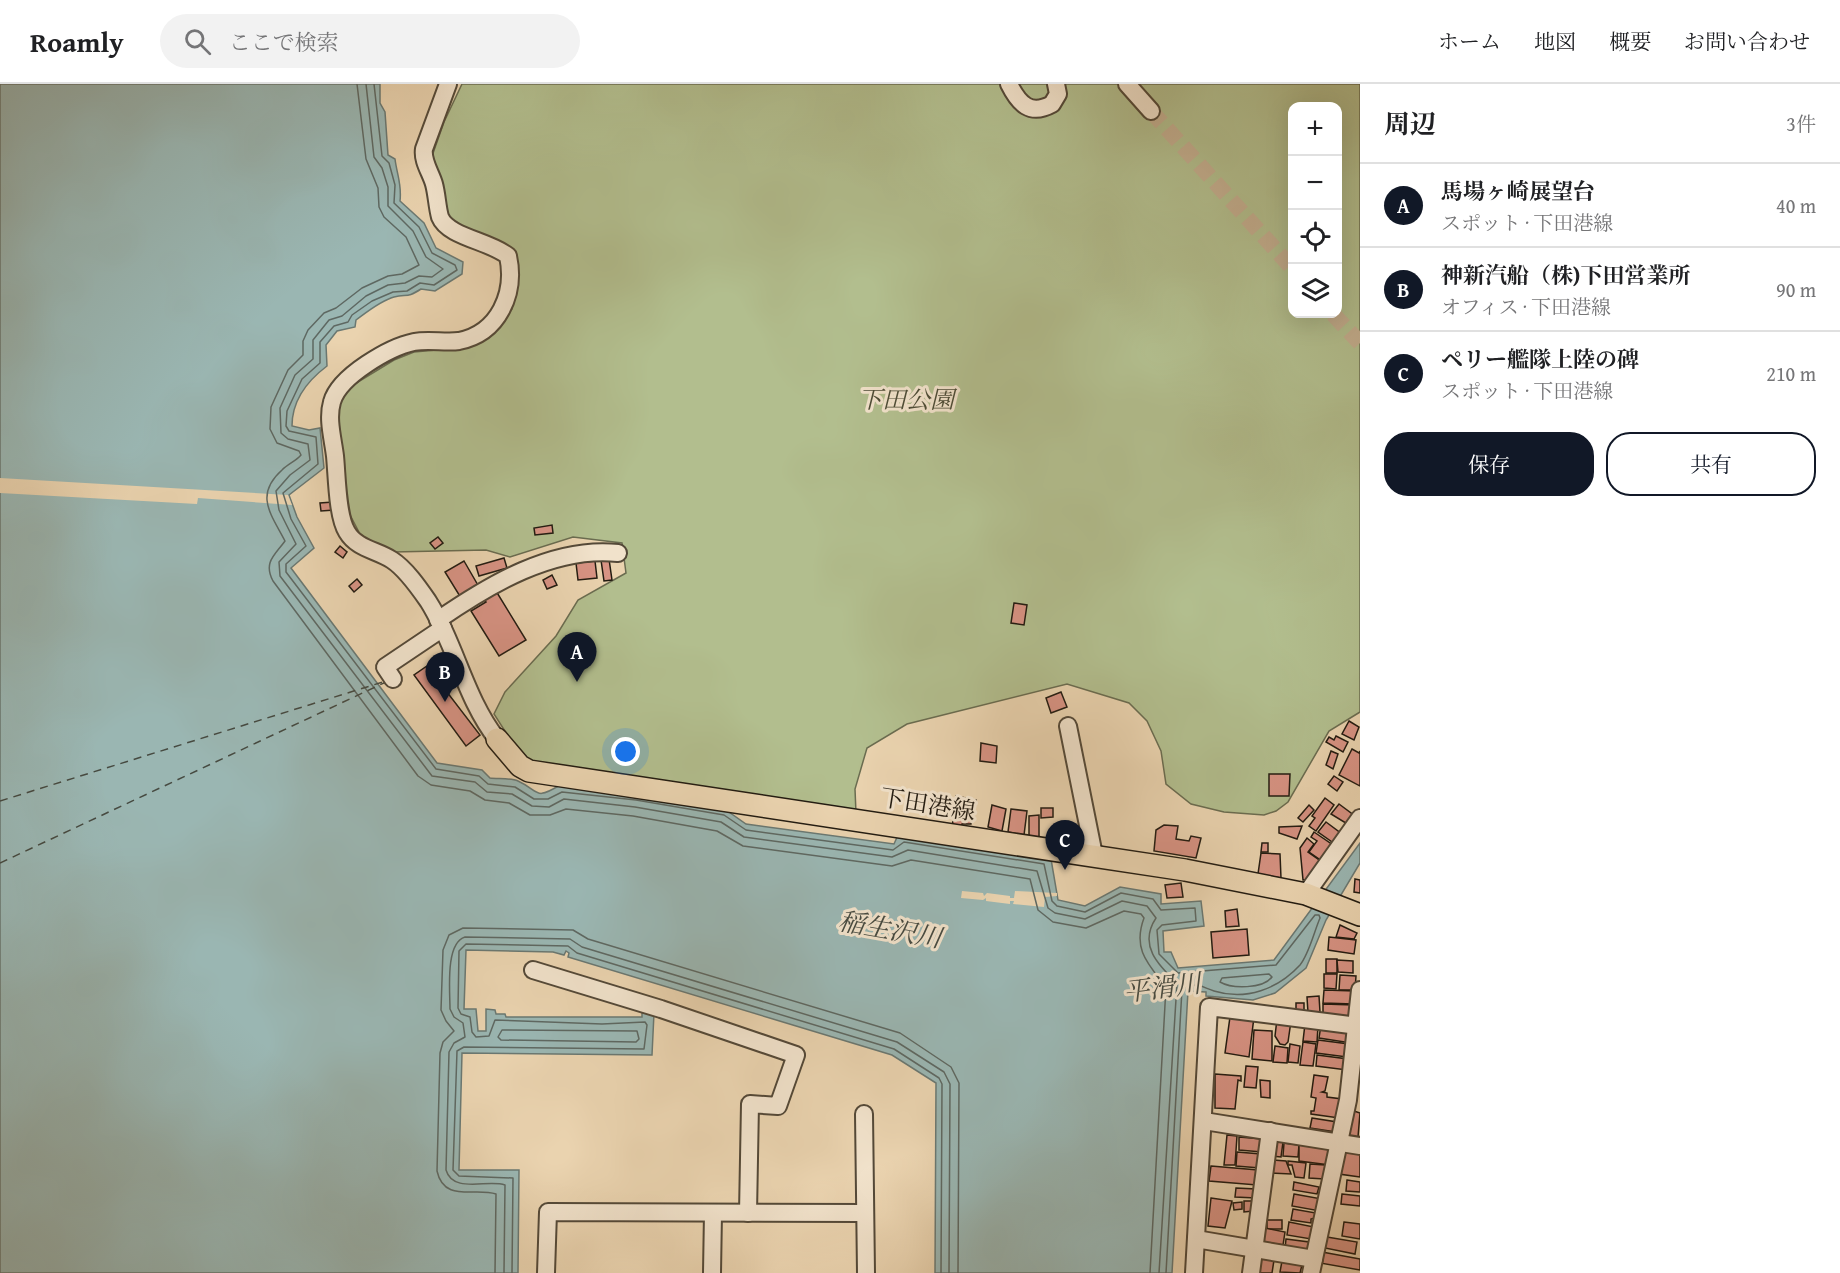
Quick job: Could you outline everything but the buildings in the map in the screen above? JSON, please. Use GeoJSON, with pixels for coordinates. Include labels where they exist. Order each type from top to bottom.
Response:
{"type":"FeatureCollection","features":[{"type":"Feature","properties":{"kind":"main road","name":"下田港線"},"geometry":{"type":"LineString","coordinates":[[497,739],[510,756],[529,771],[1094,855],[1207,874],[1310,895],[1351,910]]}},
{"type":"Feature","properties":{"kind":"street"},"geometry":{"type":"LineString","coordinates":[[448,84],[424,149],[424,159],[436,192],[443,222],[449,228],[494,246],[508,256],[509,279],[503,310],[493,323],[471,337],[458,341],[417,341],[404,345],[358,370],[337,391],[332,402],[330,419],[341,507],[348,534],[358,544],[392,559],[428,602],[484,722],[497,739]]}},
{"type":"Feature","properties":{"kind":"street"},"geometry":{"type":"LineString","coordinates":[[1009,84],[1017,100],[1026,108],[1035,110],[1052,104],[1058,94],[1056,84]]}},
{"type":"Feature","properties":{"kind":"street"},"geometry":{"type":"LineString","coordinates":[[1127,84],[1151,111]]}},
{"type":"Feature","properties":{"kind":"street"},"geometry":{"type":"LineString","coordinates":[[393,679],[385,667],[499,582],[547,563],[590,551],[618,553]]}},
{"type":"Feature","properties":{"kind":"street"},"geometry":{"type":"LineString","coordinates":[[1068,726],[1094,831],[1094,855]]}},
{"type":"Feature","properties":{"kind":"street"},"geometry":{"type":"LineString","coordinates":[[1310,895],[1360,818]]}},
{"type":"Feature","properties":{"kind":"street"},"geometry":{"type":"LineString","coordinates":[[533,970],[661,1009],[796,1055],[778,1106],[750,1104],[748,1213]]}},
{"type":"Feature","properties":{"kind":"street"},"geometry":{"type":"LineString","coordinates":[[1196,1239],[1254,1249],[1313,1266],[1340,1142],[1358,1026],[1360,990]]}},
{"type":"Feature","properties":{"kind":"street"},"geometry":{"type":"LineString","coordinates":[[1194,1273],[1209,1007],[1358,1026]]}},
{"type":"Feature","properties":{"kind":"street"},"geometry":{"type":"LineString","coordinates":[[864,1114],[866,1273]]}},
{"type":"Feature","properties":{"kind":"street"},"geometry":{"type":"LineString","coordinates":[[1204,1121],[1360,1146]]}},
{"type":"Feature","properties":{"kind":"street"},"geometry":{"type":"LineString","coordinates":[[1251,1273],[1270,1131]]}},
{"type":"Feature","properties":{"kind":"street"},"geometry":{"type":"LineString","coordinates":[[546,1273],[548,1212],[865,1213]]}},
{"type":"Feature","properties":{"kind":"street"},"geometry":{"type":"LineString","coordinates":[[712,1273],[713,1214]]}},
{"type":"Feature","properties":{"kind":"green space","name":"下田公園"},"geometry":{"type":"Polygon","coordinates":[[[462,84],[1360,84],[1360,712],[1329,731],[1288,802],[1276,811],[1264,815],[1224,812],[1191,804],[1166,784],[1161,751],[1147,721],[1129,703],[1067,684],[907,724],[867,748],[855,789],[856,813],[526,764],[494,714],[505,692],[556,636],[578,600],[626,573],[622,543],[573,537],[510,557],[486,550],[393,552],[361,536],[348,511],[337,410],[348,388],[394,360],[414,352],[448,349],[499,326],[512,309],[517,276],[511,254],[449,220],[443,186],[431,159],[444,122],[462,84]]]}},
{"type":"Feature","properties":{"kind":"water"},"geometry":{"type":"Polygon","coordinates":[[[0,84],[380,84],[380,103],[385,112],[388,155],[395,159],[400,184],[400,201],[424,223],[436,248],[463,262],[462,274],[435,291],[421,289],[410,295],[384,301],[356,320],[355,327],[337,331],[326,345],[327,366],[302,392],[293,417],[292,426],[309,430],[320,428],[324,468],[289,495],[297,517],[314,548],[291,568],[437,763],[482,770],[490,778],[515,780],[538,793],[546,793],[560,785],[726,810],[746,824],[894,844],[898,835],[1051,859],[1058,900],[1085,906],[1120,887],[1161,894],[1161,904],[1201,901],[1204,926],[1163,931],[1164,952],[1171,952],[1178,968],[1274,960],[1360,843],[1360,863],[1326,920],[1306,968],[1275,993],[1253,1000],[1206,996],[1206,992],[1188,991],[1172,1273],[935,1273],[936,1083],[892,1055],[568,957],[569,953],[566,951],[564,955],[553,952],[466,950],[464,1009],[476,1009],[478,1031],[486,1031],[486,1009],[495,1010],[496,1014],[505,1014],[506,1017],[642,1017],[642,1013],[654,1013],[652,1055],[462,1053],[459,1170],[519,1170],[518,1273],[0,1273],[0,84]]]}},
{"type":"Feature","properties":{"kind":"pier"},"geometry":{"type":"Polygon","coordinates":[[[0,478],[288,495],[292,505],[198,498],[197,504],[0,493],[0,478]]]}},
{"type":"Feature","properties":{"kind":"pier"},"geometry":{"type":"Polygon","coordinates":[[[962,891],[983,893],[984,896],[987,893],[1010,896],[1010,898],[1014,898],[1015,891],[1057,893],[1057,896],[1045,897],[1044,907],[1013,904],[1014,901],[1010,901],[1010,904],[986,901],[986,898],[983,900],[961,898],[962,891]]]}},
{"type":"Feature","properties":{"kind":"ferry route"},"geometry":{"type":"LineString","coordinates":[[0,801],[386,681]]}},
{"type":"Feature","properties":{"kind":"ferry route"},"geometry":{"type":"LineString","coordinates":[[0,863],[386,682]]}},
{"type":"Feature","properties":{"kind":"tunnel"},"geometry":{"type":"LineString","coordinates":[[1151,111],[1288,264]]}},
{"type":"Feature","properties":{"kind":"tunnel"},"geometry":{"type":"LineString","coordinates":[[1337,318],[1360,343]]}},
{"type":"Feature","properties":{"kind":"place","name":"馬場ヶ崎展望台"},"geometry":{"type":"Point","coordinates":[577,682]}},
{"type":"Feature","properties":{"kind":"place","name":"神新汽船（株)下田営業所"},"geometry":{"type":"Point","coordinates":[445,702]}},
{"type":"Feature","properties":{"kind":"place","name":"ペリー艦隊上陸の碑"},"geometry":{"type":"Point","coordinates":[1065,870]}},
{"type":"Feature","properties":{"kind":"water label","name":"稲生沢川"},"geometry":{"type":"Point","coordinates":[890,929]}},
{"type":"Feature","properties":{"kind":"water label","name":"平滑川"},"geometry":{"type":"Point","coordinates":[1162,987]}}]}
